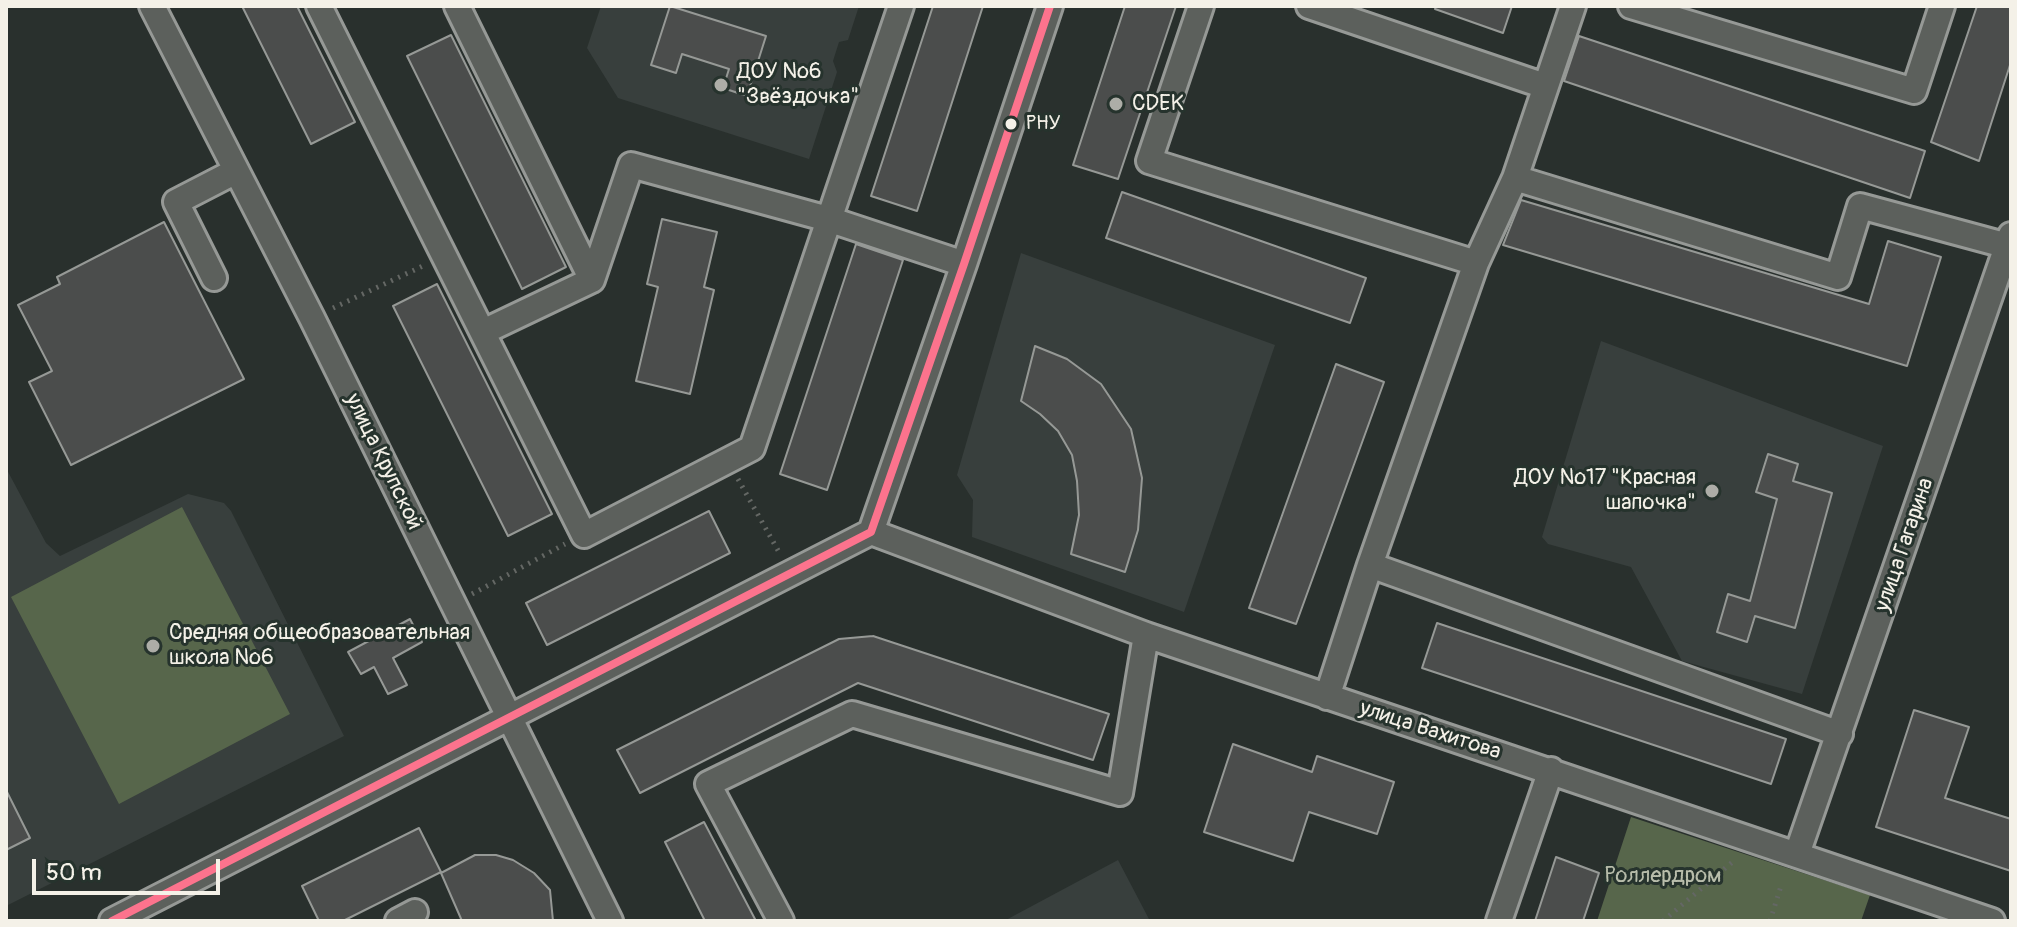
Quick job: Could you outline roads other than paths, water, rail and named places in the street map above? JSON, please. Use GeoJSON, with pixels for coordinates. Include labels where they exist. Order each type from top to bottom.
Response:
{"type":"FeatureCollection","features":[{"type":"Feature","properties":{"kind":"street","name":"улица Крупской"},"geometry":{"type":"LineString","coordinates":[[152,6],[312,318],[610,921]]}},
{"type":"Feature","properties":{"kind":"street"},"geometry":{"type":"LineString","coordinates":[[319,6],[584,535],[752,448],[901,6]]}},
{"type":"Feature","properties":{"kind":"street"},"geometry":{"type":"LineString","coordinates":[[457,6],[592,280]]}},
{"type":"Feature","properties":{"kind":"street"},"geometry":{"type":"LineString","coordinates":[[112,921],[871,532],[1050,6]]}},
{"type":"Feature","properties":{"kind":"street"},"geometry":{"type":"LineString","coordinates":[[1201,6],[1149,161],[1476,263]]}},
{"type":"Feature","properties":{"kind":"street"},"geometry":{"type":"LineString","coordinates":[[1309,6],[1545,86]]}},
{"type":"Feature","properties":{"kind":"street"},"geometry":{"type":"LineString","coordinates":[[1327,697],[1476,263],[1515,178],[1573,6]]}},
{"type":"Feature","properties":{"kind":"street"},"geometry":{"type":"LineString","coordinates":[[1631,6],[1914,91],[1942,6]]}},
{"type":"Feature","properties":{"kind":"street"},"geometry":{"type":"LineString","coordinates":[[483,332],[592,280],[631,165],[828,219],[964,264]]}},
{"type":"Feature","properties":{"kind":"street"},"geometry":{"type":"LineString","coordinates":[[214,278],[176,202],[236,171]]}},
{"type":"Feature","properties":{"kind":"street"},"geometry":{"type":"LineString","coordinates":[[1515,178],[1838,277],[1860,206],[2009,241]]}},
{"type":"Feature","properties":{"kind":"street","name":"улица Гагарина"},"geometry":{"type":"LineString","coordinates":[[1797,854],[2009,241]]}},
{"type":"Feature","properties":{"kind":"street","name":"улица Вахитова"},"geometry":{"type":"LineString","coordinates":[[871,532],[1146,635],[1992,921]]}},
{"type":"Feature","properties":{"kind":"street"},"geometry":{"type":"LineString","coordinates":[[1370,565],[1840,734]]}},
{"type":"Feature","properties":{"kind":"street"},"geometry":{"type":"LineString","coordinates":[[781,921],[708,784],[852,714],[1120,793],[1146,635]]}},
{"type":"Feature","properties":{"kind":"street"},"geometry":{"type":"LineString","coordinates":[[1499,921],[1551,770]]}},
{"type":"Feature","properties":{"kind":"place","name":"ДОУ №6 \"Звёздочка\""},"geometry":{"type":"Point","coordinates":[721,85]}},
{"type":"Feature","properties":{"kind":"place","name":"CDEK"},"geometry":{"type":"Point","coordinates":[1116,104]}},
{"type":"Feature","properties":{"kind":"place","name":"РНУ"},"geometry":{"type":"Point","coordinates":[1011,124]}},
{"type":"Feature","properties":{"kind":"place","name":"ДОУ №17 \"Красная шапочка\""},"geometry":{"type":"Point","coordinates":[1712,491]}},
{"type":"Feature","properties":{"kind":"place","name":"Средняя общеобразовательная школа №6"},"geometry":{"type":"Point","coordinates":[153,646]}},
{"type":"Feature","properties":{"kind":"park label","name":"Роллердром"},"geometry":{"type":"Point","coordinates":[1663,876]}}]}
